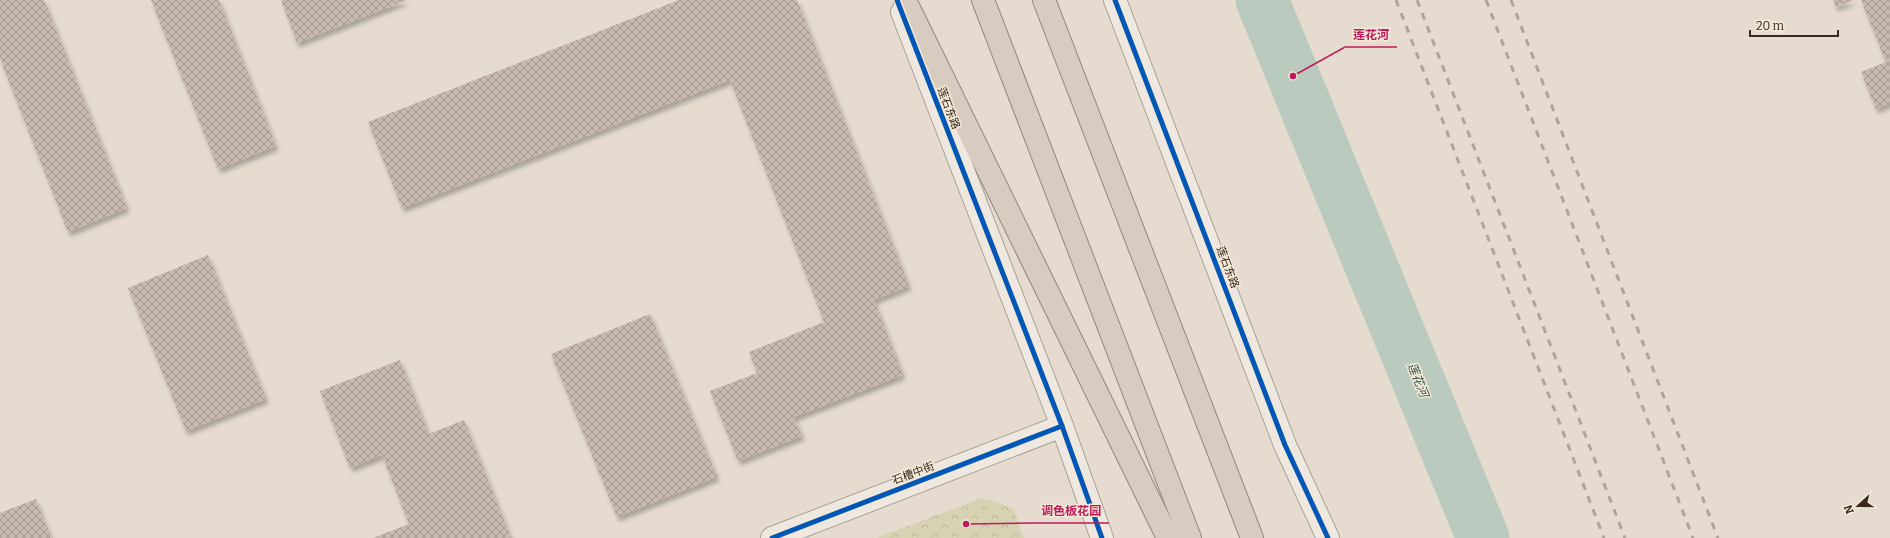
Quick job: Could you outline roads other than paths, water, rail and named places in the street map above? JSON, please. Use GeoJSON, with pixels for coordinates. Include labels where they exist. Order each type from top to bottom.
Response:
{"type":"FeatureCollection","features":[{"type":"Feature","properties":{"kind":"highway"},"geometry":{"type":"LineString","coordinates":[[905,0],[1168,538]]}},
{"type":"Feature","properties":{"kind":"highway"},"geometry":{"type":"LineString","coordinates":[[982,0],[1190,538]]}},
{"type":"Feature","properties":{"kind":"highway"},"geometry":{"type":"LineString","coordinates":[[1044,0],[1252,538]]}},
{"type":"Feature","properties":{"kind":"street","name":"莲石东路"},"geometry":{"type":"LineString","coordinates":[[897,0],[1062,426],[1102,538]]}},
{"type":"Feature","properties":{"kind":"street","name":"莲石东路"},"geometry":{"type":"LineString","coordinates":[[1115,0],[1285,445],[1328,538]]}},
{"type":"Feature","properties":{"kind":"street","name":"石槽中街"},"geometry":{"type":"LineString","coordinates":[[772,538],[1062,426]]}},
{"type":"Feature","properties":{"kind":"waterway","name":"莲花河"},"geometry":{"type":"LineString","coordinates":[[1262,0],[1483,538]]}},
{"type":"Feature","properties":{"kind":"railway"},"geometry":{"type":"LineString","coordinates":[[1396,0],[1604,538]]}},
{"type":"Feature","properties":{"kind":"railway"},"geometry":{"type":"LineString","coordinates":[[1417,0],[1625,538]]}},
{"type":"Feature","properties":{"kind":"railway"},"geometry":{"type":"LineString","coordinates":[[1486,0],[1693,538]]}},
{"type":"Feature","properties":{"kind":"railway"},"geometry":{"type":"LineString","coordinates":[[1511,0],[1718,538]]}},
{"type":"Feature","properties":{"kind":"place","name":"莲花河"},"geometry":{"type":"Point","coordinates":[1293,76]}},
{"type":"Feature","properties":{"kind":"place","name":"调色板花园"},"geometry":{"type":"Point","coordinates":[966,524]}}]}
